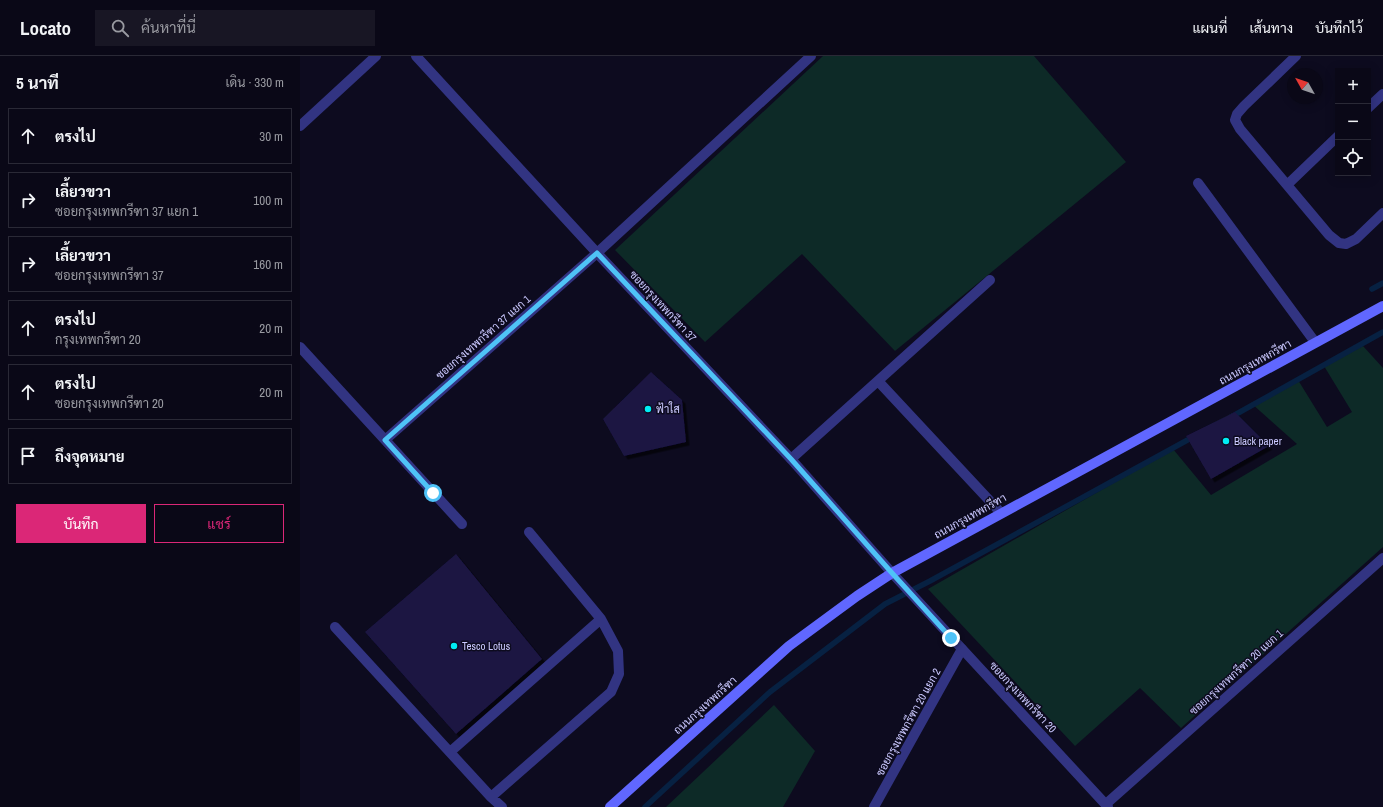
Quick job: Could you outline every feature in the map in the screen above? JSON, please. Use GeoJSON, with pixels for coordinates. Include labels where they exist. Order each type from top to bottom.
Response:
{"type":"FeatureCollection","features":[{"type":"Feature","properties":{"kind":"main road","name":"ถนนกรุงเทพกรีฑา"},"geometry":{"type":"LineString","coordinates":[[610,807],[789,646],[892,573],[1383,306]]}},
{"type":"Feature","properties":{"kind":"street"},"geometry":{"type":"LineString","coordinates":[[300,126],[376,56]]}},
{"type":"Feature","properties":{"kind":"street","name":"ซอยกรุงเทพกรีฑา 37"},"geometry":{"type":"LineString","coordinates":[[416,56],[597,253],[791,459],[904,586]]}},
{"type":"Feature","properties":{"kind":"street","name":"ซอยกรุงเทพกรีฑา 37 แยก 1"},"geometry":{"type":"LineString","coordinates":[[385,440],[597,253],[811,56]]}},
{"type":"Feature","properties":{"kind":"street"},"geometry":{"type":"LineString","coordinates":[[1296,56],[1244,106],[1237,114],[1235,120],[1240,129],[1329,235],[1339,243],[1346,244],[1356,239],[1383,213]]}},
{"type":"Feature","properties":{"kind":"street"},"geometry":{"type":"LineString","coordinates":[[1371,105],[1383,94]]}},
{"type":"Feature","properties":{"kind":"street"},"geometry":{"type":"LineString","coordinates":[[1287,185],[1335,139]]}},
{"type":"Feature","properties":{"kind":"street"},"geometry":{"type":"LineString","coordinates":[[1198,183],[1315,342]]}},
{"type":"Feature","properties":{"kind":"street"},"geometry":{"type":"LineString","coordinates":[[791,459],[990,280]]}},
{"type":"Feature","properties":{"kind":"street"},"geometry":{"type":"LineString","coordinates":[[300,347],[462,524]]}},
{"type":"Feature","properties":{"kind":"street"},"geometry":{"type":"LineString","coordinates":[[878,381],[1001,513]]}},
{"type":"Feature","properties":{"kind":"street"},"geometry":{"type":"LineString","coordinates":[[491,797],[611,692],[619,674],[618,651],[601,619],[529,532]]}},
{"type":"Feature","properties":{"kind":"street","name":"ซอยกรุงเทพกรีฑา 20 แยก 1"},"geometry":{"type":"LineString","coordinates":[[1107,806],[1383,558]]}},
{"type":"Feature","properties":{"kind":"street","name":"ซอยกรุงเทพกรีฑา 20"},"geometry":{"type":"LineString","coordinates":[[904,586],[1107,806]]}},
{"type":"Feature","properties":{"kind":"street"},"geometry":{"type":"LineString","coordinates":[[450,752],[601,619]]}},
{"type":"Feature","properties":{"kind":"street"},"geometry":{"type":"LineString","coordinates":[[335,627],[491,797],[502,807]]}},
{"type":"Feature","properties":{"kind":"street","name":"ซอยกรุงเทพกรีฑา 20 แยก 2"},"geometry":{"type":"LineString","coordinates":[[874,807],[962,649]]}},
{"type":"Feature","properties":{"kind":"green space"},"geometry":{"type":"Polygon","coordinates":[[[823,56],[1034,56],[1126,162],[895,351],[802,254],[705,342],[615,250],[823,56]]]}},
{"type":"Feature","properties":{"kind":"green space"},"geometry":{"type":"Polygon","coordinates":[[[1363,346],[1383,368],[1383,547],[1181,728],[1140,688],[1075,746],[928,589],[1173,449],[1211,495],[1297,444],[1251,403],[1298,380],[1327,427],[1352,412],[1324,366],[1363,346]]]}},
{"type":"Feature","properties":{"kind":"green space"},"geometry":{"type":"Polygon","coordinates":[[[774,705],[815,751],[783,807],[666,807],[774,705]]]}},
{"type":"Feature","properties":{"kind":"building","name":"ฟ้าใส"},"geometry":{"type":"Polygon","coordinates":[[[651,372],[682,400],[686,442],[624,456],[603,419],[651,372]]]}},
{"type":"Feature","properties":{"kind":"building","name":"Black paper"},"geometry":{"type":"Polygon","coordinates":[[[1235,412],[1269,446],[1211,479],[1186,436],[1235,412]]]}},
{"type":"Feature","properties":{"kind":"building","name":"Tesco Lotus"},"geometry":{"type":"Polygon","coordinates":[[[456,554],[542,659],[456,734],[365,632],[456,554]]]}},
{"type":"Feature","properties":{"kind":"waterway"},"geometry":{"type":"LineString","coordinates":[[1372,289],[1383,283]]}},
{"type":"Feature","properties":{"kind":"waterway"},"geometry":{"type":"LineString","coordinates":[[1231,417],[1383,332]]}},
{"type":"Feature","properties":{"kind":"waterway"},"geometry":{"type":"LineString","coordinates":[[645,807],[770,692],[885,604],[930,581],[1193,437]]}},
{"type":"Feature","properties":{"kind":"place","name":"ฟ้าใส"},"geometry":{"type":"Point","coordinates":[648,409]}},
{"type":"Feature","properties":{"kind":"place","name":"Black paper"},"geometry":{"type":"Point","coordinates":[1226,441]}},
{"type":"Feature","properties":{"kind":"place","name":"Tesco Lotus"},"geometry":{"type":"Point","coordinates":[454,646]}},
{"type":"Feature","properties":{"kind":"route"},"geometry":{"type":"LineString","coordinates":[[433,493],[385,440],[597,253],[791,459],[951,638]]}}]}
